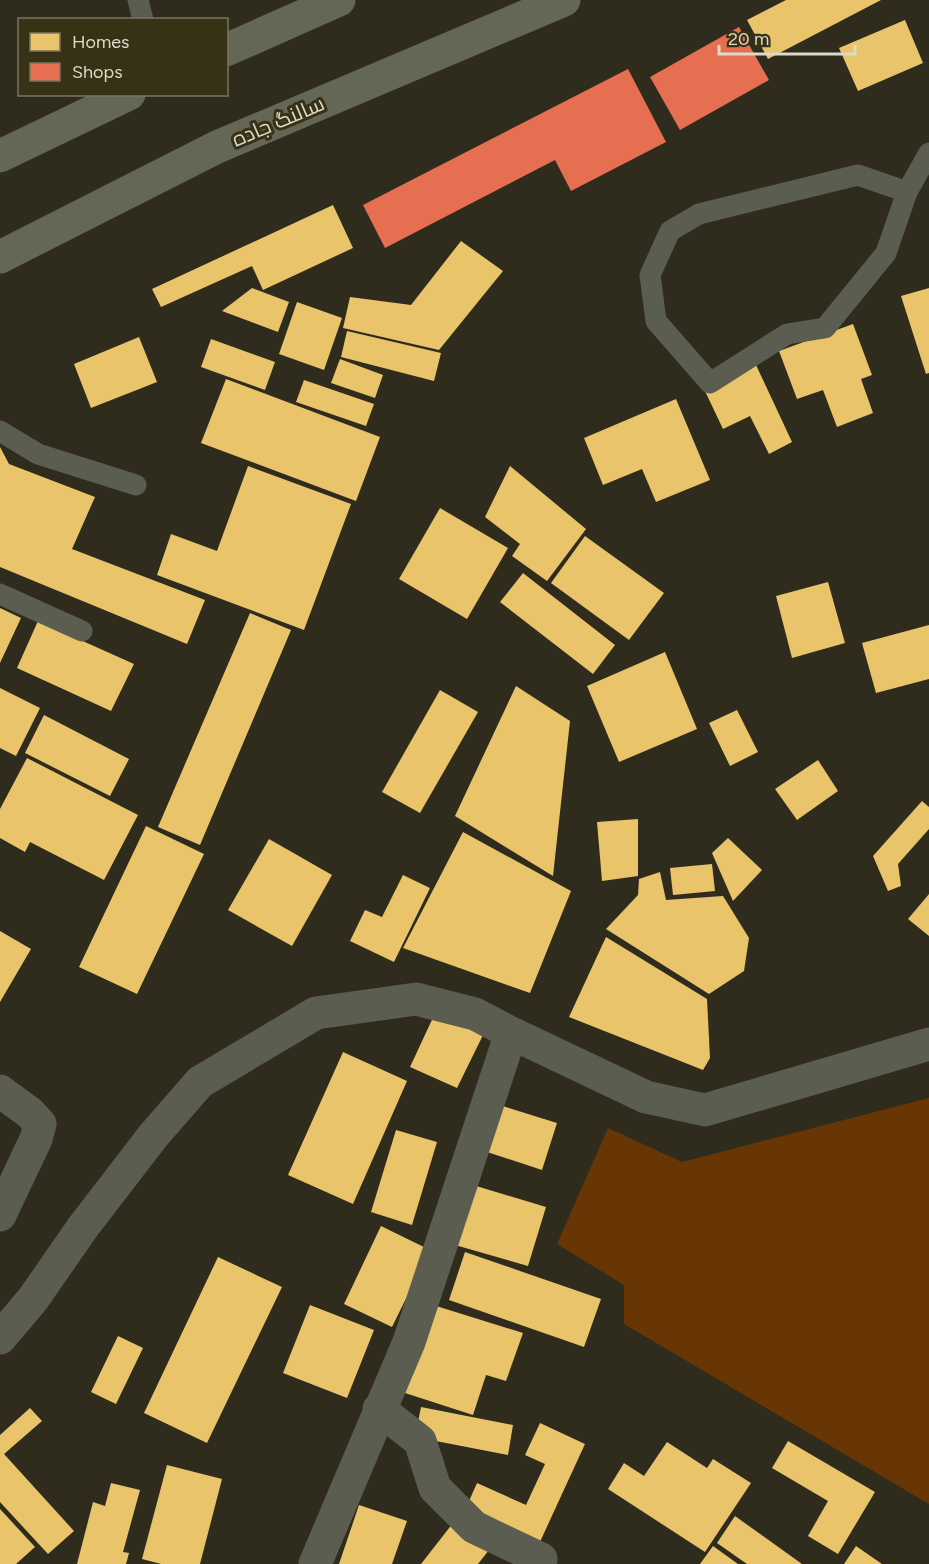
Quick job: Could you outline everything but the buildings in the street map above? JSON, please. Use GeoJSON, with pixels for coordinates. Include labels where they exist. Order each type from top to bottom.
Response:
{"type":"FeatureCollection","features":[{"type":"Feature","properties":{"kind":"highway"},"geometry":{"type":"LineString","coordinates":[[228,49],[339,0]]}},
{"type":"Feature","properties":{"kind":"highway","name":"سالنگ جاده"},"geometry":{"type":"LineString","coordinates":[[0,257],[217,147],[564,0]]}},
{"type":"Feature","properties":{"kind":"highway"},"geometry":{"type":"LineString","coordinates":[[0,156],[125,96]]}},
{"type":"Feature","properties":{"kind":"street"},"geometry":{"type":"LineString","coordinates":[[0,1338],[33,1299],[153,1136],[200,1082],[316,1013],[416,999],[475,1014],[510,1033],[646,1097],[705,1110],[929,1044]]}},
{"type":"Feature","properties":{"kind":"street"},"geometry":{"type":"LineString","coordinates":[[315,1564],[409,1342],[510,1033]]}},
{"type":"Feature","properties":{"kind":"street"},"geometry":{"type":"LineString","coordinates":[[0,1091],[30,1113],[40,1124],[36,1139],[0,1215]]}},
{"type":"Feature","properties":{"kind":"street"},"geometry":{"type":"LineString","coordinates":[[379,1409],[420,1441],[435,1488],[474,1527],[542,1559],[540,1564]]}},
{"type":"Feature","properties":{"kind":"lane"},"geometry":{"type":"LineString","coordinates":[[138,0],[142,18]]}},
{"type":"Feature","properties":{"kind":"lane"},"geometry":{"type":"LineString","coordinates":[[907,192],[858,175],[699,214],[670,231],[650,275],[656,321],[710,383],[787,334],[825,328],[886,252],[907,192],[929,153]]}},
{"type":"Feature","properties":{"kind":"lane"},"geometry":{"type":"LineString","coordinates":[[0,431],[38,454],[136,485]]}},
{"type":"Feature","properties":{"kind":"lane"},"geometry":{"type":"LineString","coordinates":[[0,594],[82,632]]}},
{"type":"Feature","properties":{"kind":"shaded area"},"geometry":{"type":"Polygon","coordinates":[[[929,1098],[929,1504],[624,1324],[624,1285],[557,1244],[608,1128],[682,1162],[929,1098]]]}}]}
